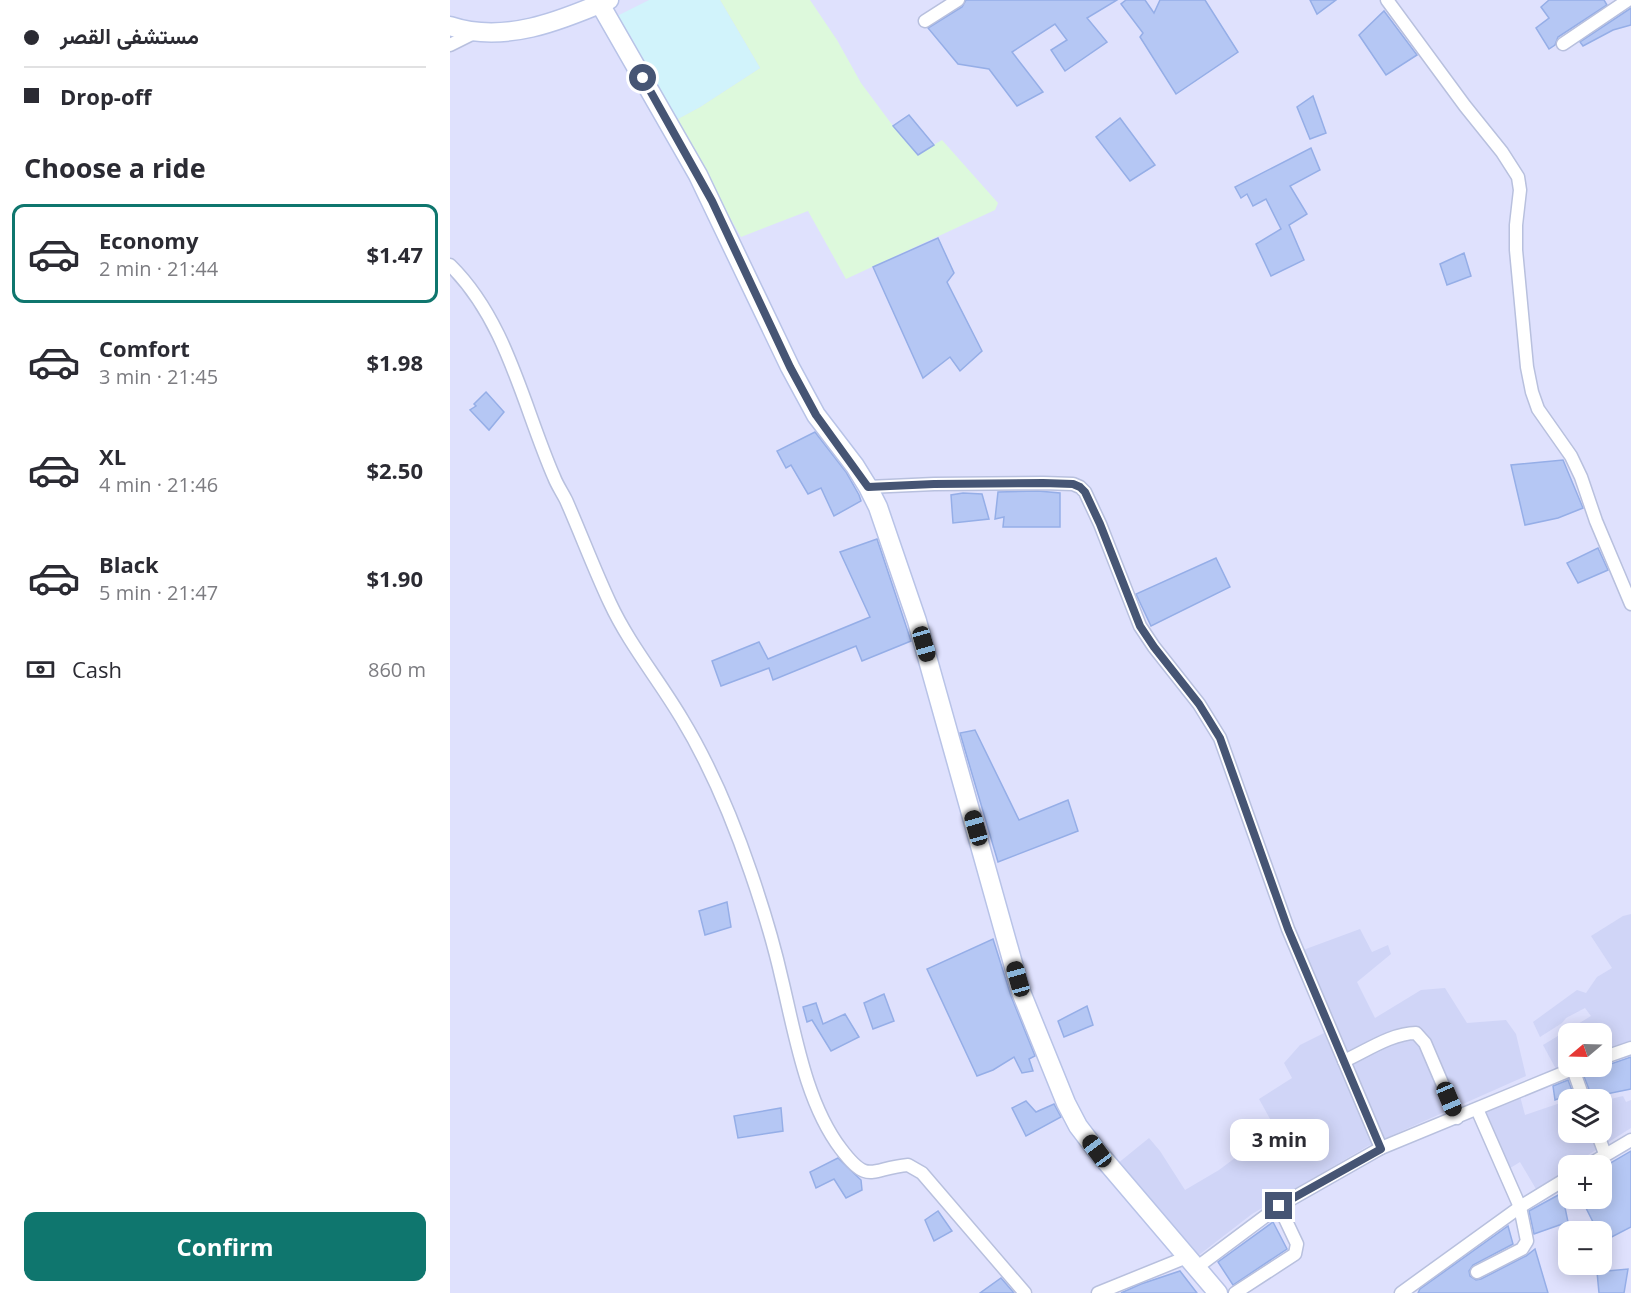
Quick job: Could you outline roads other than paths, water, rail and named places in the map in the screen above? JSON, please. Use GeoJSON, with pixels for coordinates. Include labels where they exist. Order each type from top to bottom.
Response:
{"type":"FeatureCollection","features":[{"type":"Feature","properties":{"kind":"street"},"geometry":{"type":"LineString","coordinates":[[925,21],[958,0]]}},
{"type":"Feature","properties":{"kind":"street"},"geometry":{"type":"LineString","coordinates":[[1387,0],[1502,152],[1518,177],[1520,190],[1516,250],[1527,366],[1532,392],[1538,409],[1571,456],[1581,477],[1596,521],[1631,604]]}},
{"type":"Feature","properties":{"kind":"street"},"geometry":{"type":"LineString","coordinates":[[1563,44],[1628,0]]}},
{"type":"Feature","properties":{"kind":"street"},"geometry":{"type":"LineString","coordinates":[[450,26],[476,32],[501,33],[557,21],[605,2],[698,175],[790,367],[816,415],[868,487],[878,507],[917,621],[1021,992],[1066,1103],[1078,1126],[1097,1151],[1218,1293]]}},
{"type":"Feature","properties":{"kind":"street"},"geometry":{"type":"LineString","coordinates":[[450,45],[476,32]]}},
{"type":"Feature","properties":{"kind":"street"},"geometry":{"type":"LineString","coordinates":[[450,265],[471,289],[492,323],[515,375],[554,477],[610,605],[626,635],[683,720],[739,835],[773,943],[792,1027],[823,1120],[840,1148],[860,1170],[869,1174],[909,1165],[922,1173],[1025,1293]]}},
{"type":"Feature","properties":{"kind":"street"},"geometry":{"type":"LineString","coordinates":[[868,487],[1043,483],[1073,484],[1085,492],[1140,626],[1199,704],[1220,738],[1288,929],[1381,1149]]}},
{"type":"Feature","properties":{"kind":"street"},"geometry":{"type":"LineString","coordinates":[[1344,1061],[1387,1041],[1408,1033],[1416,1033],[1425,1043],[1457,1118]]}},
{"type":"Feature","properties":{"kind":"street"},"geometry":{"type":"LineString","coordinates":[[1612,1055],[1631,1048]]}},
{"type":"Feature","properties":{"kind":"street"},"geometry":{"type":"LineString","coordinates":[[1098,1293],[1192,1262],[1279,1206],[1381,1149],[1558,1075]]}},
{"type":"Feature","properties":{"kind":"street"},"geometry":{"type":"LineString","coordinates":[[1477,1109],[1520,1207],[1527,1241],[1526,1245],[1477,1272]]}},
{"type":"Feature","properties":{"kind":"street"},"geometry":{"type":"LineString","coordinates":[[1601,1143],[1605,1154],[1631,1140]]}},
{"type":"Feature","properties":{"kind":"street"},"geometry":{"type":"LineString","coordinates":[[1401,1293],[1520,1207],[1558,1184]]}},
{"type":"Feature","properties":{"kind":"street"},"geometry":{"type":"LineString","coordinates":[[1235,1293],[1295,1254],[1297,1244],[1279,1206]]}}]}
